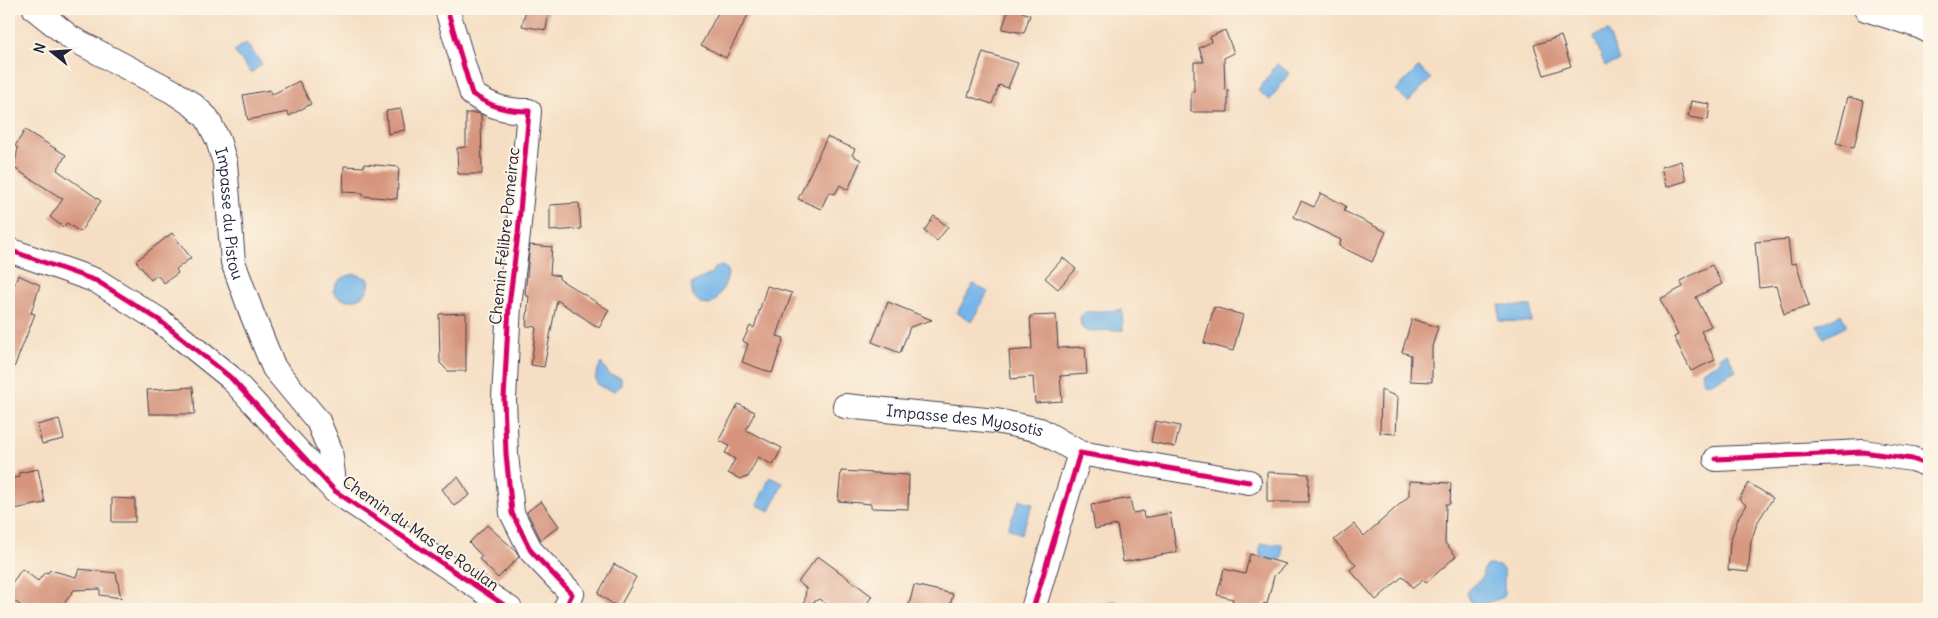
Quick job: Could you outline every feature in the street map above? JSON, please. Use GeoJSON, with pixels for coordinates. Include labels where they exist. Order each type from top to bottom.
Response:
{"type":"FeatureCollection","features":[{"type":"Feature","properties":{"kind":"street","name":"Impasse du Pistou"},"geometry":{"type":"LineString","coordinates":[[35,9],[71,38],[172,91],[193,105],[206,118],[218,140],[225,163],[233,262],[274,368],[318,421],[330,450],[335,491]]}},
{"type":"Feature","properties":{"kind":"street","name":"Chemin Félibre Pomeirac"},"geometry":{"type":"LineString","coordinates":[[447,9],[472,94],[489,105],[512,111],[529,112],[518,234],[508,315],[504,399],[506,454],[512,513],[532,551],[572,594],[565,609]]}},
{"type":"Feature","properties":{"kind":"street"},"geometry":{"type":"LineString","coordinates":[[1866,9],[1929,31]]}},
{"type":"Feature","properties":{"kind":"street","name":"Chemin du Mas de Roulan"},"geometry":{"type":"LineString","coordinates":[[9,250],[97,281],[159,320],[230,377],[335,491],[510,609]]}},
{"type":"Feature","properties":{"kind":"street","name":"Impasse des Myosotis"},"geometry":{"type":"LineString","coordinates":[[845,406],[996,421],[1040,430],[1080,453],[1249,482]]}},
{"type":"Feature","properties":{"kind":"street"},"geometry":{"type":"LineString","coordinates":[[1716,459],[1863,452],[1912,458],[1929,465]]}},
{"type":"Feature","properties":{"kind":"street"},"geometry":{"type":"LineString","coordinates":[[1034,609],[1080,453]]}},
{"type":"Feature","properties":{"kind":"water"},"geometry":{"type":"Polygon","coordinates":[[[1608,31],[1619,61],[1605,66],[1594,36],[1608,31]]]}},
{"type":"Feature","properties":{"kind":"water"},"geometry":{"type":"Polygon","coordinates":[[[246,43],[262,64],[251,73],[234,51],[246,43]]]}},
{"type":"Feature","properties":{"kind":"water"},"geometry":{"type":"Polygon","coordinates":[[[1277,64],[1289,73],[1270,100],[1258,91],[1277,64]]]}},
{"type":"Feature","properties":{"kind":"water"},"geometry":{"type":"Polygon","coordinates":[[[1419,67],[1431,79],[1408,102],[1396,90],[1419,67]]]}},
{"type":"Feature","properties":{"kind":"water"},"geometry":{"type":"Polygon","coordinates":[[[721,265],[728,270],[727,279],[722,289],[713,303],[710,305],[701,304],[692,292],[692,283],[709,275],[721,265]]]}},
{"type":"Feature","properties":{"kind":"water"},"geometry":{"type":"Polygon","coordinates":[[[356,274],[369,279],[369,286],[363,296],[351,300],[338,297],[333,292],[341,279],[356,274]]]}},
{"type":"Feature","properties":{"kind":"water"},"geometry":{"type":"Polygon","coordinates":[[[973,284],[988,292],[972,321],[957,313],[973,284]]]}},
{"type":"Feature","properties":{"kind":"water"},"geometry":{"type":"Polygon","coordinates":[[[1499,305],[1531,306],[1531,322],[1499,321],[1499,305]]]}},
{"type":"Feature","properties":{"kind":"water"},"geometry":{"type":"Polygon","coordinates":[[[1122,310],[1123,330],[1086,331],[1081,327],[1080,317],[1085,312],[1122,310]]]}},
{"type":"Feature","properties":{"kind":"water"},"geometry":{"type":"Polygon","coordinates":[[[1841,314],[1847,326],[1824,338],[1818,326],[1841,314]]]}},
{"type":"Feature","properties":{"kind":"water"},"geometry":{"type":"Polygon","coordinates":[[[1727,353],[1736,370],[1709,384],[1708,382],[1705,383],[1702,380],[1702,371],[1720,362],[1719,357],[1727,353]]]}},
{"type":"Feature","properties":{"kind":"water"},"geometry":{"type":"Polygon","coordinates":[[[601,363],[610,375],[621,378],[621,386],[614,391],[598,385],[596,382],[596,374],[601,363]]]}},
{"type":"Feature","properties":{"kind":"water"},"geometry":{"type":"Polygon","coordinates":[[[770,477],[783,483],[770,511],[757,505],[770,477]]]}},
{"type":"Feature","properties":{"kind":"water"},"geometry":{"type":"Polygon","coordinates":[[[1020,499],[1033,504],[1021,534],[1008,528],[1020,499]]]}},
{"type":"Feature","properties":{"kind":"water"},"geometry":{"type":"Polygon","coordinates":[[[1260,544],[1282,544],[1282,559],[1263,560],[1260,557],[1260,544]]]}},
{"type":"Feature","properties":{"kind":"water"},"geometry":{"type":"Polygon","coordinates":[[[1487,565],[1500,566],[1504,571],[1504,597],[1474,607],[1471,605],[1467,592],[1482,578],[1483,571],[1487,565]]]}},
{"type":"Feature","properties":{"kind":"water"},"geometry":{"type":"Polygon","coordinates":[[[1113,600],[1122,605],[1121,609],[1105,609],[1106,603],[1113,600]]]}},
{"type":"Feature","properties":{"kind":"building"},"geometry":{"type":"Polygon","coordinates":[[[526,9],[549,9],[546,30],[522,26],[526,9]]]}},
{"type":"Feature","properties":{"kind":"building"},"geometry":{"type":"Polygon","coordinates":[[[720,9],[751,9],[726,58],[701,45],[720,9]]]}},
{"type":"Feature","properties":{"kind":"building"},"geometry":{"type":"Polygon","coordinates":[[[1009,9],[1015,9],[1030,15],[1024,33],[1002,29],[1009,9]]]}},
{"type":"Feature","properties":{"kind":"building"},"geometry":{"type":"Polygon","coordinates":[[[1225,30],[1234,53],[1224,58],[1225,90],[1228,89],[1228,112],[1191,112],[1191,92],[1194,92],[1194,62],[1204,62],[1199,48],[1211,42],[1210,37],[1225,30]]]}},
{"type":"Feature","properties":{"kind":"building"},"geometry":{"type":"Polygon","coordinates":[[[1561,36],[1571,66],[1544,75],[1534,45],[1561,36]]]}},
{"type":"Feature","properties":{"kind":"building"},"geometry":{"type":"Polygon","coordinates":[[[983,52],[1018,63],[1008,88],[999,85],[992,104],[968,96],[983,52]]]}},
{"type":"Feature","properties":{"kind":"building"},"geometry":{"type":"Polygon","coordinates":[[[299,81],[311,104],[289,116],[288,112],[248,120],[243,95],[270,90],[271,95],[299,81]]]}},
{"type":"Feature","properties":{"kind":"building"},"geometry":{"type":"Polygon","coordinates":[[[1848,97],[1864,101],[1854,148],[1836,143],[1848,97]]]}},
{"type":"Feature","properties":{"kind":"building"},"geometry":{"type":"Polygon","coordinates":[[[1691,101],[1710,104],[1708,120],[1688,117],[1691,101]]]}},
{"type":"Feature","properties":{"kind":"building"},"geometry":{"type":"Polygon","coordinates":[[[401,109],[405,130],[388,134],[386,111],[401,109]]]}},
{"type":"Feature","properties":{"kind":"building"},"geometry":{"type":"Polygon","coordinates":[[[466,113],[481,115],[482,174],[458,174],[457,148],[466,147],[466,113]]]}},
{"type":"Feature","properties":{"kind":"building"},"geometry":{"type":"Polygon","coordinates":[[[25,130],[66,155],[57,170],[101,201],[80,232],[67,223],[63,227],[50,217],[63,199],[14,168],[18,148],[15,146],[25,130]]]}},
{"type":"Feature","properties":{"kind":"building"},"geometry":{"type":"Polygon","coordinates":[[[827,137],[855,149],[852,155],[861,160],[848,190],[840,185],[835,194],[829,192],[821,209],[798,199],[827,137]]]}},
{"type":"Feature","properties":{"kind":"building"},"geometry":{"type":"Polygon","coordinates":[[[1681,161],[1686,181],[1666,187],[1661,167],[1681,161]]]}},
{"type":"Feature","properties":{"kind":"building"},"geometry":{"type":"Polygon","coordinates":[[[364,164],[399,167],[397,199],[363,196],[363,193],[343,192],[344,166],[364,167],[364,164]]]}},
{"type":"Feature","properties":{"kind":"building"},"geometry":{"type":"Polygon","coordinates":[[[1321,193],[1346,206],[1344,211],[1386,232],[1372,262],[1339,246],[1341,240],[1294,217],[1301,201],[1314,207],[1321,193]]]}},
{"type":"Feature","properties":{"kind":"building"},"geometry":{"type":"Polygon","coordinates":[[[579,203],[581,229],[550,231],[550,205],[579,203]]]}},
{"type":"Feature","properties":{"kind":"building"},"geometry":{"type":"Polygon","coordinates":[[[934,216],[948,227],[937,241],[924,231],[934,216]]]}},
{"type":"Feature","properties":{"kind":"building"},"geometry":{"type":"Polygon","coordinates":[[[172,233],[191,258],[176,269],[178,273],[164,283],[157,275],[151,280],[136,261],[172,233]]]}},
{"type":"Feature","properties":{"kind":"building"},"geometry":{"type":"Polygon","coordinates":[[[1788,239],[1791,264],[1796,263],[1809,306],[1784,314],[1776,286],[1759,288],[1755,242],[1788,239]]]}},
{"type":"Feature","properties":{"kind":"building"},"geometry":{"type":"Polygon","coordinates":[[[530,245],[552,247],[550,274],[559,276],[559,279],[609,310],[599,328],[557,300],[544,367],[531,365],[536,327],[526,326],[529,297],[525,295],[530,245]]]}},
{"type":"Feature","properties":{"kind":"building"},"geometry":{"type":"Polygon","coordinates":[[[1063,258],[1076,269],[1058,289],[1045,278],[1063,258]]]}},
{"type":"Feature","properties":{"kind":"building"},"geometry":{"type":"Polygon","coordinates":[[[1712,265],[1722,284],[1696,297],[1711,326],[1701,331],[1715,360],[1691,371],[1674,337],[1678,335],[1660,299],[1683,287],[1680,281],[1712,265]]]}},
{"type":"Feature","properties":{"kind":"building"},"geometry":{"type":"Polygon","coordinates":[[[18,275],[40,285],[31,313],[35,314],[10,378],[9,313],[14,297],[10,296],[18,275]]]}},
{"type":"Feature","properties":{"kind":"building"},"geometry":{"type":"Polygon","coordinates":[[[767,286],[792,293],[777,336],[784,338],[772,373],[742,362],[748,344],[743,341],[750,326],[754,328],[767,286]]]}},
{"type":"Feature","properties":{"kind":"building"},"geometry":{"type":"Polygon","coordinates":[[[888,302],[932,320],[910,327],[900,353],[872,342],[888,302]]]}},
{"type":"Feature","properties":{"kind":"building"},"geometry":{"type":"Polygon","coordinates":[[[1214,307],[1243,315],[1233,351],[1204,343],[1214,307]]]}},
{"type":"Feature","properties":{"kind":"building"},"geometry":{"type":"Polygon","coordinates":[[[466,313],[466,371],[448,371],[440,363],[439,314],[466,313]]]}},
{"type":"Feature","properties":{"kind":"building"},"geometry":{"type":"Polygon","coordinates":[[[1056,315],[1058,348],[1085,347],[1087,374],[1060,376],[1062,401],[1035,403],[1033,377],[1011,379],[1009,351],[1032,349],[1030,316],[1056,315]]]}},
{"type":"Feature","properties":{"kind":"building"},"geometry":{"type":"Polygon","coordinates":[[[1412,319],[1438,327],[1432,347],[1432,382],[1410,381],[1411,355],[1402,352],[1412,319]]]}},
{"type":"Feature","properties":{"kind":"building"},"geometry":{"type":"Polygon","coordinates":[[[193,387],[195,414],[149,414],[147,390],[193,387]]]}},
{"type":"Feature","properties":{"kind":"building"},"geometry":{"type":"Polygon","coordinates":[[[1381,390],[1398,397],[1396,434],[1380,433],[1381,390]]]}},
{"type":"Feature","properties":{"kind":"building"},"geometry":{"type":"Polygon","coordinates":[[[738,404],[755,412],[746,430],[782,448],[773,465],[758,457],[748,477],[740,479],[728,473],[735,459],[725,453],[729,446],[719,440],[738,404]]]}},
{"type":"Feature","properties":{"kind":"building"},"geometry":{"type":"Polygon","coordinates":[[[59,419],[64,439],[42,444],[37,425],[59,419]]]}},
{"type":"Feature","properties":{"kind":"building"},"geometry":{"type":"Polygon","coordinates":[[[1155,421],[1180,426],[1175,447],[1151,442],[1155,421]]]}},
{"type":"Feature","properties":{"kind":"building"},"geometry":{"type":"Polygon","coordinates":[[[38,469],[45,503],[9,510],[9,479],[20,477],[19,473],[38,469]]]}},
{"type":"Feature","properties":{"kind":"building"},"geometry":{"type":"Polygon","coordinates":[[[841,471],[909,475],[908,509],[871,508],[871,504],[838,501],[841,471]]]}},
{"type":"Feature","properties":{"kind":"building"},"geometry":{"type":"Polygon","coordinates":[[[1267,472],[1309,474],[1308,502],[1267,502],[1267,472]]]}},
{"type":"Feature","properties":{"kind":"building"},"geometry":{"type":"Polygon","coordinates":[[[458,477],[470,495],[454,506],[442,489],[458,477]]]}},
{"type":"Feature","properties":{"kind":"building"},"geometry":{"type":"Polygon","coordinates":[[[1409,481],[1451,483],[1450,504],[1446,504],[1445,543],[1456,556],[1426,583],[1423,580],[1413,588],[1403,576],[1376,600],[1350,570],[1356,565],[1334,540],[1354,524],[1364,536],[1409,496],[1409,481]]]}},
{"type":"Feature","properties":{"kind":"building"},"geometry":{"type":"Polygon","coordinates":[[[1749,483],[1773,498],[1757,523],[1751,542],[1748,572],[1728,570],[1730,542],[1739,516],[1746,505],[1739,499],[1749,483]]]}},
{"type":"Feature","properties":{"kind":"building"},"geometry":{"type":"Polygon","coordinates":[[[112,498],[135,499],[135,522],[112,522],[112,498]]]}},
{"type":"Feature","properties":{"kind":"building"},"geometry":{"type":"Polygon","coordinates":[[[1130,498],[1133,513],[1143,511],[1144,518],[1170,513],[1177,552],[1123,562],[1117,525],[1095,529],[1091,505],[1130,498]]]}},
{"type":"Feature","properties":{"kind":"building"},"geometry":{"type":"Polygon","coordinates":[[[541,501],[559,526],[541,540],[527,512],[541,501]]]}},
{"type":"Feature","properties":{"kind":"building"},"geometry":{"type":"Polygon","coordinates":[[[487,525],[516,551],[519,557],[498,578],[479,559],[482,556],[469,543],[487,525]]]}},
{"type":"Feature","properties":{"kind":"building"},"geometry":{"type":"Polygon","coordinates":[[[1250,554],[1286,564],[1274,576],[1267,604],[1264,603],[1262,609],[1230,609],[1233,599],[1217,595],[1224,569],[1245,574],[1250,554]]]}},
{"type":"Feature","properties":{"kind":"building"},"geometry":{"type":"Polygon","coordinates":[[[818,556],[872,596],[863,609],[834,609],[819,599],[804,607],[806,588],[798,582],[818,556]]]}},
{"type":"Feature","properties":{"kind":"building"},"geometry":{"type":"Polygon","coordinates":[[[614,564],[636,577],[619,608],[598,594],[614,564]]]}},
{"type":"Feature","properties":{"kind":"building"},"geometry":{"type":"Polygon","coordinates":[[[22,569],[38,581],[45,572],[48,573],[50,570],[76,577],[79,569],[116,573],[121,598],[100,595],[100,589],[74,590],[60,609],[25,609],[9,597],[9,587],[22,569]]]}},
{"type":"Feature","properties":{"kind":"building"},"geometry":{"type":"Polygon","coordinates":[[[914,585],[953,594],[949,609],[908,609],[914,585]]]}},
{"type":"Feature","properties":{"kind":"cycle path"},"geometry":{"type":"LineString","coordinates":[[447,9],[472,94],[499,107],[529,111],[518,234],[509,305],[504,399],[506,454],[512,513],[531,551],[572,594],[565,609]]}},
{"type":"Feature","properties":{"kind":"cycle path"},"geometry":{"type":"LineString","coordinates":[[9,250],[97,281],[159,320],[230,377],[335,491],[510,609]]}},
{"type":"Feature","properties":{"kind":"cycle path"},"geometry":{"type":"LineString","coordinates":[[1716,459],[1863,452],[1912,459],[1929,465]]}},
{"type":"Feature","properties":{"kind":"cycle path"},"geometry":{"type":"LineString","coordinates":[[1033,609],[1080,453],[1249,482]]}}]}
